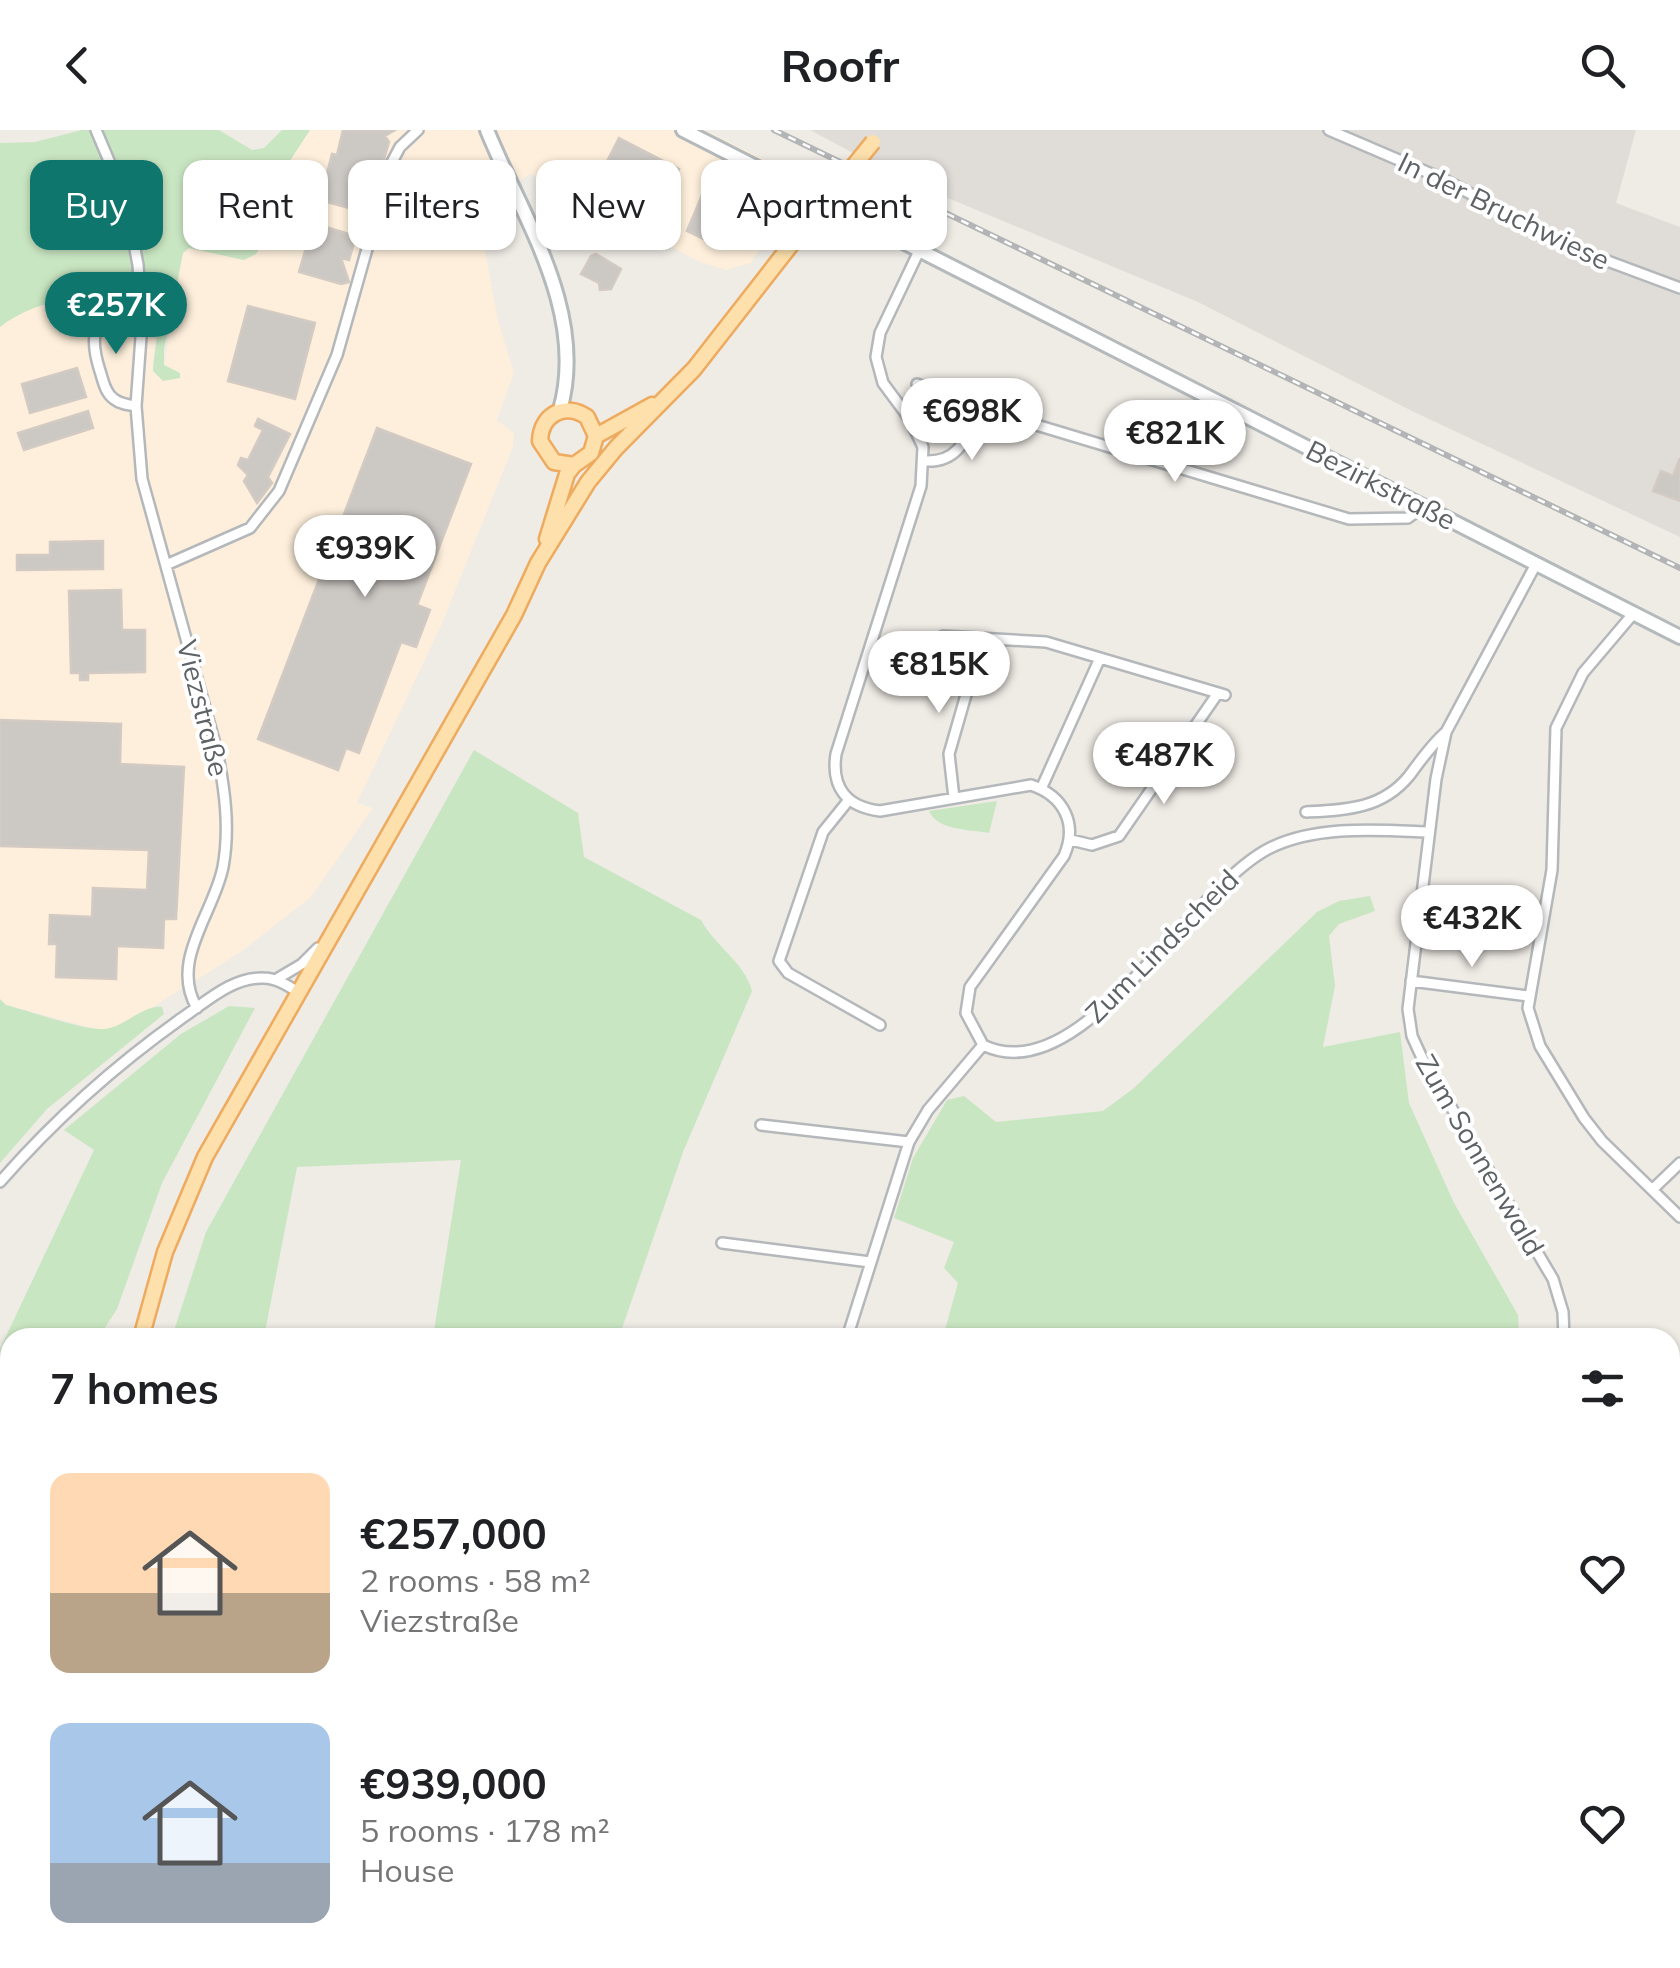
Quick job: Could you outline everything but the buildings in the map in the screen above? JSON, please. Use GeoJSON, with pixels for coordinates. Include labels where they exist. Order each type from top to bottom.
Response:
{"type":"FeatureCollection","features":[{"type":"Feature","properties":{"kind":"main road"},"geometry":{"type":"LineString","coordinates":[[538,563],[604,461],[685,380],[878,136]]}},
{"type":"Feature","properties":{"kind":"main road"},"geometry":{"type":"LineString","coordinates":[[595,431],[631,416],[685,380]]}},
{"type":"Feature","properties":{"kind":"main road"},"geometry":{"type":"LineString","coordinates":[[554,517],[558,470],[542,450],[540,432],[549,417],[568,410],[595,431]]}},
{"type":"Feature","properties":{"kind":"main road"},"geometry":{"type":"LineString","coordinates":[[143,1328],[165,1252],[205,1157],[514,614],[538,563],[567,474],[591,453],[595,431]]}},
{"type":"Feature","properties":{"kind":"main road"},"geometry":{"type":"LineString","coordinates":[[554,462],[574,465]]}},
{"type":"Feature","properties":{"kind":"street","name":"Viezstraße"},"geometry":{"type":"LineString","coordinates":[[96,130],[116,170],[133,231],[142,323],[136,406],[142,478],[217,751],[226,810],[221,875],[190,958],[190,990],[197,1008]]}},
{"type":"Feature","properties":{"kind":"street"},"geometry":{"type":"LineString","coordinates":[[476,130],[496,160]]}},
{"type":"Feature","properties":{"kind":"street"},"geometry":{"type":"LineString","coordinates":[[487,130],[500,160]]}},
{"type":"Feature","properties":{"kind":"street","name":"Bezirkstraße"},"geometry":{"type":"LineString","coordinates":[[684,130],[743,160]]}},
{"type":"Feature","properties":{"kind":"street","name":"In der Bruchwiese"},"geometry":{"type":"LineString","coordinates":[[1329,130],[1443,178],[1570,247],[1680,288]]}},
{"type":"Feature","properties":{"kind":"street"},"geometry":{"type":"LineString","coordinates":[[166,564],[250,528],[279,492],[338,356],[391,164],[400,147],[418,131]]}},
{"type":"Feature","properties":{"kind":"street"},"geometry":{"type":"LineString","coordinates":[[516,196],[550,275],[564,339],[568,410]]}},
{"type":"Feature","properties":{"kind":"street"},"geometry":{"type":"LineString","coordinates":[[850,1328],[909,1142],[928,1110],[983,1045],[966,1013],[970,988],[1052,874],[1071,840],[1064,809],[1041,788],[1017,786],[880,811],[848,801],[835,776],[836,754],[916,501],[925,461],[918,435],[883,383],[876,357],[888,315],[920,250]]}},
{"type":"Feature","properties":{"kind":"street","name":"Bezirkstraße"},"geometry":{"type":"LineString","coordinates":[[922,250],[1680,638]]}},
{"type":"Feature","properties":{"kind":"street"},"geometry":{"type":"LineString","coordinates":[[136,406],[124,404],[108,392],[93,343],[98,324],[106,318],[126,316],[142,323]]}},
{"type":"Feature","properties":{"kind":"street"},"geometry":{"type":"LineString","coordinates":[[917,384],[980,408],[1349,519],[1408,518],[1424,506]]}},
{"type":"Feature","properties":{"kind":"street"},"geometry":{"type":"LineString","coordinates":[[925,461],[939,462],[954,455],[980,408]]}},
{"type":"Feature","properties":{"kind":"street","name":"Zum Sonnenwald"},"geometry":{"type":"LineString","coordinates":[[1306,812],[1349,810],[1386,797],[1401,786],[1446,732],[1536,564]]}},
{"type":"Feature","properties":{"kind":"street"},"geometry":{"type":"LineString","coordinates":[[1632,614],[1583,673],[1556,728],[1552,870],[1528,996],[1533,1032],[1560,1084],[1602,1142],[1680,1216]]}},
{"type":"Feature","properties":{"kind":"street"},"geometry":{"type":"LineString","coordinates":[[943,636],[1046,642],[1222,694],[1118,836],[1092,845],[1071,840]]}},
{"type":"Feature","properties":{"kind":"street"},"geometry":{"type":"LineString","coordinates":[[954,798],[949,754],[982,638]]}},
{"type":"Feature","properties":{"kind":"street"},"geometry":{"type":"LineString","coordinates":[[1041,788],[1100,658]]}},
{"type":"Feature","properties":{"kind":"street","name":"Zum Sonnenwald"},"geometry":{"type":"LineString","coordinates":[[1446,732],[1429,832],[1409,1019],[1416,1047],[1552,1279],[1563,1328]]}},
{"type":"Feature","properties":{"kind":"street"},"geometry":{"type":"LineString","coordinates":[[848,801],[822,832],[779,961],[788,973],[880,1025]]}},
{"type":"Feature","properties":{"kind":"street","name":"Zum Lindscheid"},"geometry":{"type":"LineString","coordinates":[[983,1045],[1017,1054],[1034,1052],[1074,1033],[1120,992],[1213,890],[1272,848],[1309,834],[1429,832]]}},
{"type":"Feature","properties":{"kind":"street"},"geometry":{"type":"LineString","coordinates":[[0,1182],[78,1098],[197,1008],[240,982],[274,980],[302,964],[336,926]]}},
{"type":"Feature","properties":{"kind":"street"},"geometry":{"type":"LineString","coordinates":[[274,980],[298,992]]}},
{"type":"Feature","properties":{"kind":"street"},"geometry":{"type":"LineString","coordinates":[[1411,982],[1528,996]]}},
{"type":"Feature","properties":{"kind":"street"},"geometry":{"type":"LineString","coordinates":[[761,1125],[909,1142]]}},
{"type":"Feature","properties":{"kind":"street"},"geometry":{"type":"LineString","coordinates":[[1654,1188],[1680,1163]]}},
{"type":"Feature","properties":{"kind":"street"},"geometry":{"type":"LineString","coordinates":[[722,1243],[870,1262]]}},
{"type":"Feature","properties":{"kind":"shaded area"},"geometry":{"type":"Polygon","coordinates":[[[310,130],[705,130],[764,160],[701,160],[701,250],[758,250],[751,263],[726,270],[677,250],[681,250],[681,160],[536,160],[536,177],[530,174],[516,183],[516,160],[348,160],[348,250],[485,250],[498,320],[514,373],[497,420],[514,433],[513,447],[441,626],[357,803],[373,808],[311,897],[241,952],[121,1027],[99,1030],[6,1005],[0,999],[0,327],[20,311],[78,297],[149,287],[156,295],[157,310],[153,371],[180,373],[164,365],[187,250],[244,260],[255,250],[328,250],[328,160],[290,160],[310,130]]]}},
{"type":"Feature","properties":{"kind":"shaded area"},"geometry":{"type":"Polygon","coordinates":[[[810,130],[1636,130],[1616,203],[1680,227],[1680,537],[1412,411],[1198,302],[947,198],[947,160],[866,160],[810,130]]]}},
{"type":"Feature","properties":{"kind":"green space"},"geometry":{"type":"Polygon","coordinates":[[[82,130],[219,130],[252,150],[264,148],[282,130],[310,130],[290,160],[183,160],[183,250],[187,250],[164,349],[164,365],[180,373],[180,378],[163,381],[153,371],[158,316],[149,287],[52,302],[0,327],[0,143],[35,142],[82,130]]]}},
{"type":"Feature","properties":{"kind":"green space"},"geometry":{"type":"Polygon","coordinates":[[[198,250],[259,250],[244,260],[198,250]]]}},
{"type":"Feature","properties":{"kind":"green space"},"geometry":{"type":"Polygon","coordinates":[[[474,750],[578,813],[584,857],[701,920],[748,981],[752,991],[683,1152],[622,1328],[434,1328],[461,1160],[297,1167],[266,1328],[175,1328],[206,1232],[474,750]]]}},
{"type":"Feature","properties":{"kind":"green space"},"geometry":{"type":"Polygon","coordinates":[[[997,801],[989,833],[947,826],[929,811],[997,801]]]}},
{"type":"Feature","properties":{"kind":"green space"},"geometry":{"type":"Polygon","coordinates":[[[1370,896],[1375,911],[1339,924],[1329,936],[1335,986],[1323,1047],[1400,1032],[1409,1103],[1454,1203],[1518,1315],[1519,1328],[946,1328],[958,1283],[944,1268],[954,1242],[894,1218],[913,1158],[947,1100],[964,1096],[996,1122],[1103,1111],[1134,1088],[1317,912],[1339,901],[1370,896]]]}},
{"type":"Feature","properties":{"kind":"green space"},"geometry":{"type":"Polygon","coordinates":[[[0,999],[6,1005],[96,1029],[113,1027],[155,1007],[162,1007],[164,1014],[47,1109],[0,1163],[0,999]]]}},
{"type":"Feature","properties":{"kind":"green space"},"geometry":{"type":"Polygon","coordinates":[[[229,1006],[255,1008],[162,1183],[117,1309],[105,1328],[10,1328],[94,1150],[64,1130],[181,1034],[229,1006]]]}},
{"type":"Feature","properties":{"kind":"railway"},"geometry":{"type":"LineString","coordinates":[[774,130],[1680,568]]}}]}
